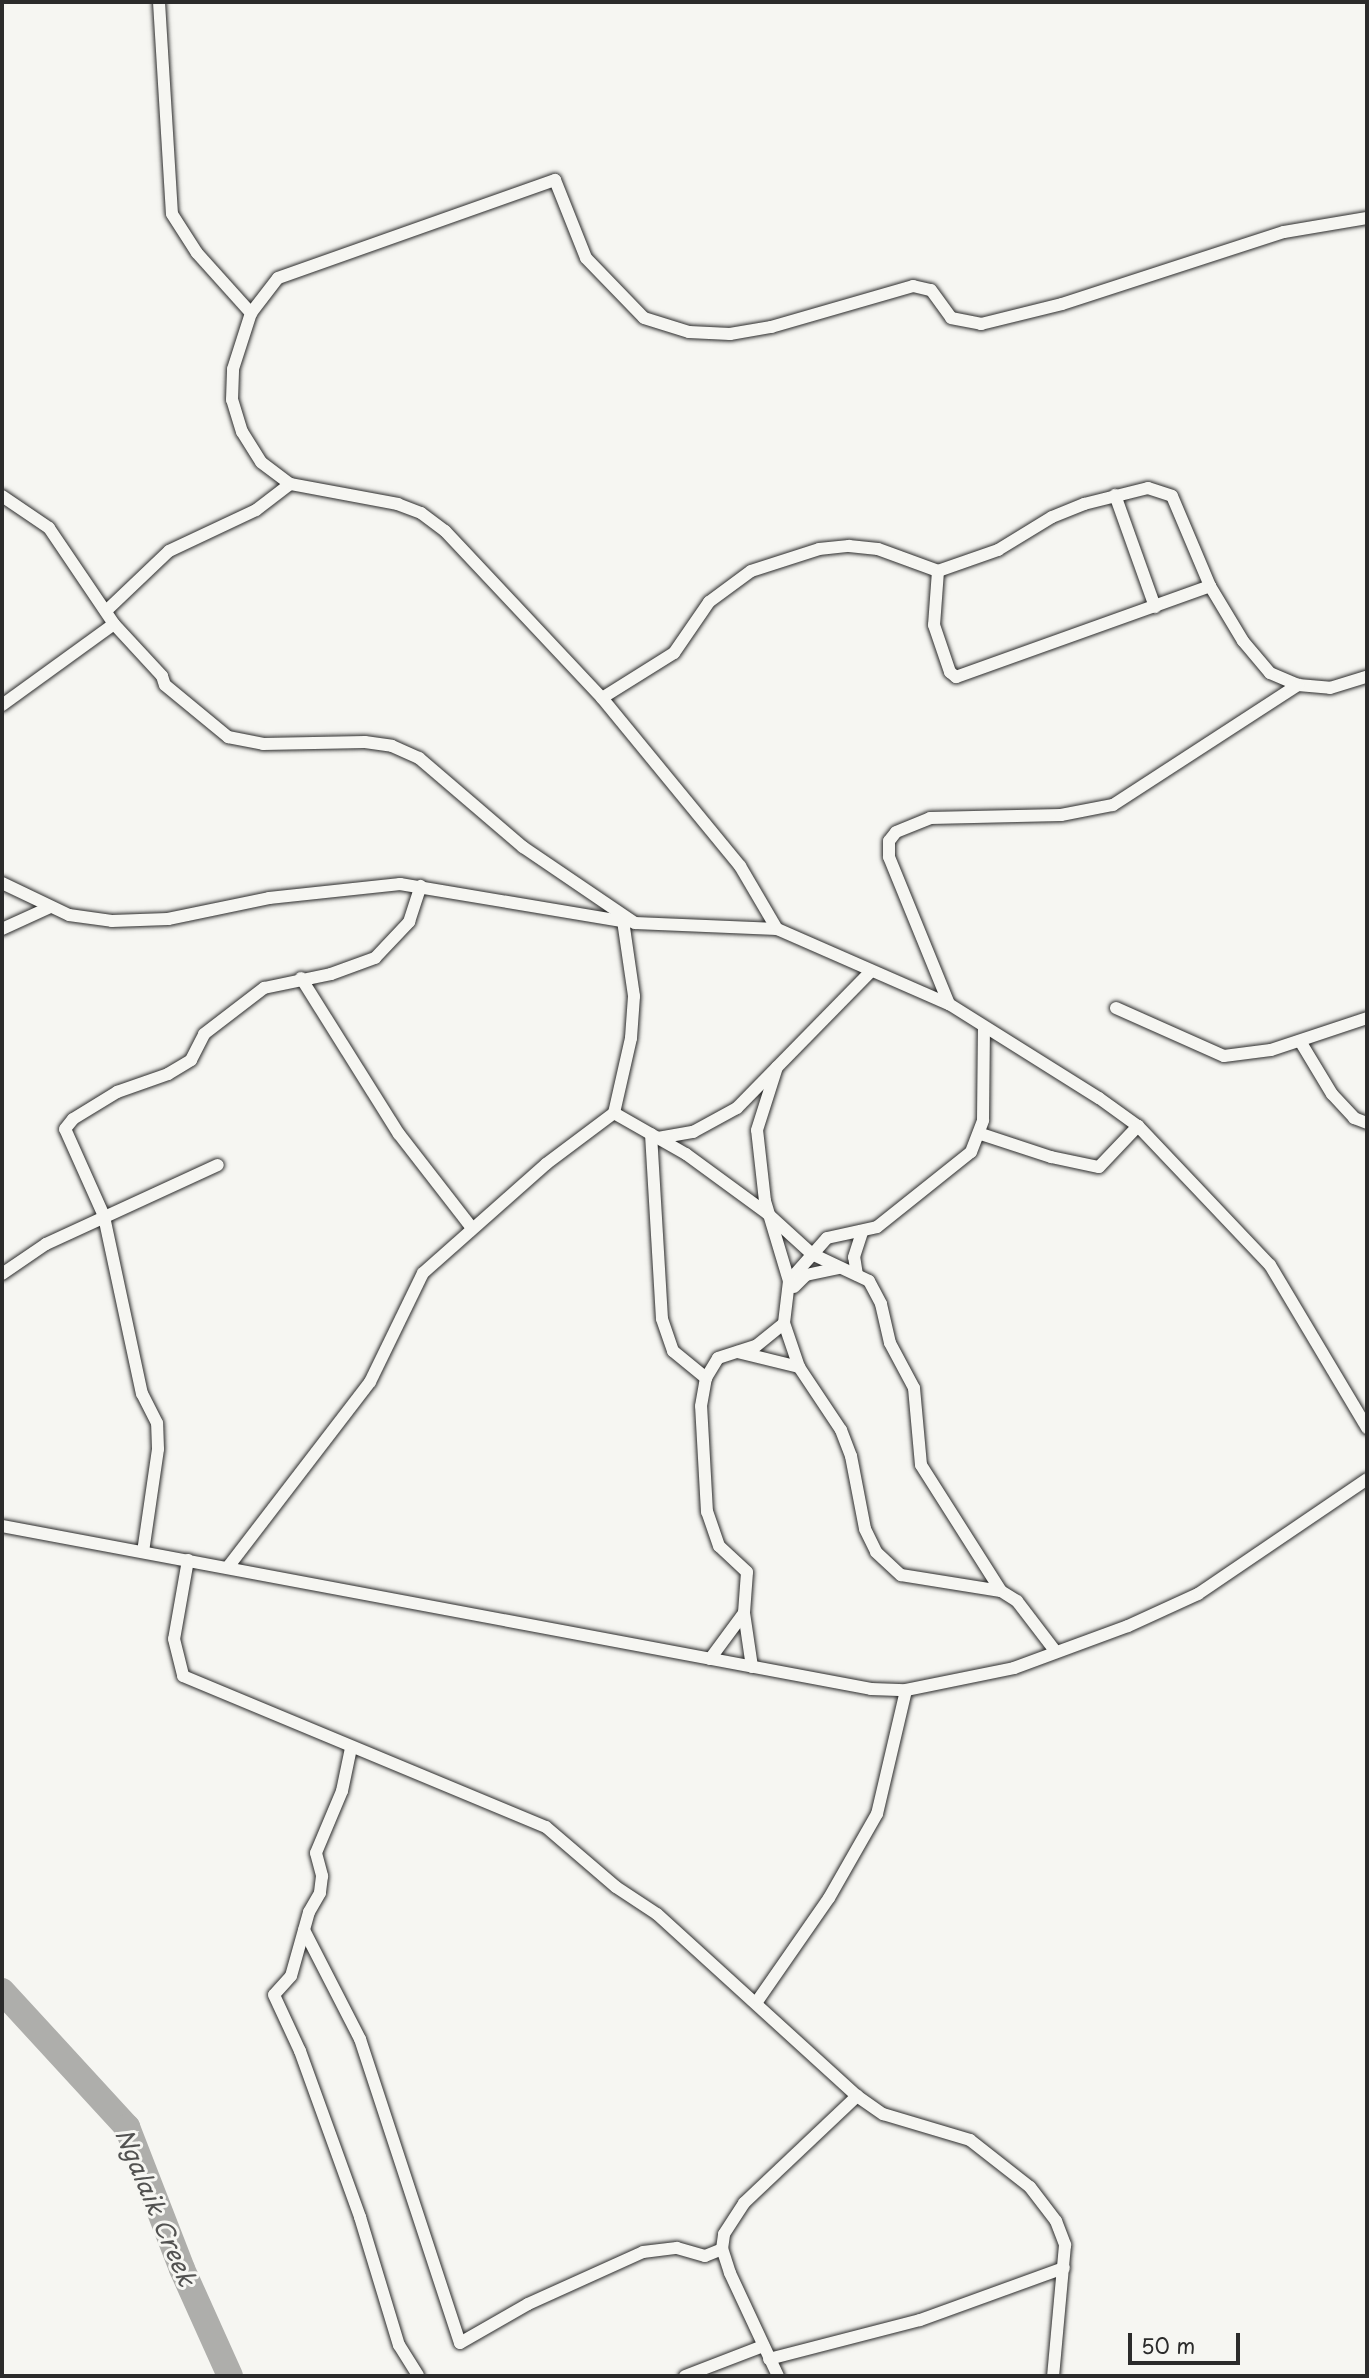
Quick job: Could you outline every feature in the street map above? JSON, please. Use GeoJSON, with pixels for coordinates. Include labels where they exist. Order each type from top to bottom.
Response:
{"type":"FeatureCollection","features":[{"type":"Feature","properties":{"kind":"street"},"geometry":{"type":"LineString","coordinates":[[159,2],[172,214],[197,253],[251,313]]}},
{"type":"Feature","properties":{"kind":"street"},"geometry":{"type":"LineString","coordinates":[[777,929],[740,866],[602,698],[445,531],[421,513],[290,484],[261,462],[242,432],[232,400],[233,369],[251,313],[278,278],[555,180],[586,258],[608,284],[644,318],[689,332],[730,334],[771,327],[913,286],[931,290],[951,318],[981,324],[1006,321],[1284,233],[1367,218]]}},
{"type":"Feature","properties":{"kind":"street"},"geometry":{"type":"LineString","coordinates":[[106,611],[169,551],[235,521],[290,484]]}},
{"type":"Feature","properties":{"kind":"street"},"geometry":{"type":"LineString","coordinates":[[602,698],[674,653],[709,602],[751,571],[820,549],[849,546],[878,549],[938,571],[998,550],[1052,517],[1115,495],[1149,488],[1172,496],[1210,586],[1256,658],[1270,673],[1298,685],[1330,688],[1367,677]]}},
{"type":"Feature","properties":{"kind":"street"},"geometry":{"type":"LineString","coordinates":[[1115,495],[1155,607]]}},
{"type":"Feature","properties":{"kind":"street"},"geometry":{"type":"LineString","coordinates":[[2,496],[49,528],[114,624],[162,676],[166,685],[228,737],[297,746],[365,742],[392,746],[419,758],[523,847],[629,922]]}},
{"type":"Feature","properties":{"kind":"street"},"geometry":{"type":"LineString","coordinates":[[938,571],[934,625],[950,673],[956,677],[1210,586]]}},
{"type":"Feature","properties":{"kind":"street"},"geometry":{"type":"LineString","coordinates":[[2,705],[114,624]]}},
{"type":"Feature","properties":{"kind":"street"},"geometry":{"type":"LineString","coordinates":[[949,1004],[889,857],[889,841],[896,832],[930,818],[1061,815],[1113,806],[1298,685]]}},
{"type":"Feature","properties":{"kind":"street"},"geometry":{"type":"LineString","coordinates":[[2,883],[48,908],[112,921],[168,919],[348,886],[421,886],[629,922],[777,929],[869,973],[949,1004],[984,1028],[1043,1061],[1138,1126],[1270,1265],[1367,1428]]}},
{"type":"Feature","properties":{"kind":"street"},"geometry":{"type":"LineString","coordinates":[[144,1552],[158,1449],[157,1423],[142,1394],[103,1216],[65,1129],[73,1118],[117,1092],[169,1074],[191,1060],[204,1034],[264,988],[301,978],[331,974],[375,958],[410,922],[421,886]]}},
{"type":"Feature","properties":{"kind":"street"},"geometry":{"type":"LineString","coordinates":[[2,929],[48,908]]}},
{"type":"Feature","properties":{"kind":"street"},"geometry":{"type":"LineString","coordinates":[[228,1567],[370,1382],[423,1273],[546,1164],[614,1113],[631,1038],[634,996],[629,922]]}},
{"type":"Feature","properties":{"kind":"street"},"geometry":{"type":"LineString","coordinates":[[655,1136],[712,1124],[737,1108],[869,973]]}},
{"type":"Feature","properties":{"kind":"street"},"geometry":{"type":"LineString","coordinates":[[301,978],[400,1134],[472,1228]]}},
{"type":"Feature","properties":{"kind":"street"},"geometry":{"type":"LineString","coordinates":[[1115,1008],[1224,1056],[1271,1050],[1367,1018]]}},
{"type":"Feature","properties":{"kind":"street"},"geometry":{"type":"LineString","coordinates":[[789,1281],[827,1238],[862,1233],[890,1217],[971,1152],[981,1134],[984,1028]]}},
{"type":"Feature","properties":{"kind":"street"},"geometry":{"type":"LineString","coordinates":[[1300,1041],[1332,1094],[1354,1118],[1367,1123]]}},
{"type":"Feature","properties":{"kind":"street"},"geometry":{"type":"LineString","coordinates":[[777,1067],[757,1130],[768,1214],[789,1281],[784,1323],[799,1367],[841,1430],[851,1456],[866,1529],[876,1552],[901,1575],[1001,1591],[1017,1601],[1056,1652]]}},
{"type":"Feature","properties":{"kind":"street"},"geometry":{"type":"LineString","coordinates":[[614,1113],[655,1136],[768,1214],[812,1254],[869,1281],[881,1304],[890,1343],[914,1388],[921,1465],[1001,1591]]}},
{"type":"Feature","properties":{"kind":"street"},"geometry":{"type":"LineString","coordinates":[[981,1134],[1040,1154],[1099,1167],[1138,1126]]}},
{"type":"Feature","properties":{"kind":"street"},"geometry":{"type":"LineString","coordinates":[[655,1136],[662,1319],[673,1351],[706,1378]]}},
{"type":"Feature","properties":{"kind":"street"},"geometry":{"type":"LineString","coordinates":[[2,1273],[103,1216],[218,1165]]}},
{"type":"Feature","properties":{"kind":"street"},"geometry":{"type":"LineString","coordinates":[[857,1275],[855,1257],[862,1233]]}},
{"type":"Feature","properties":{"kind":"street"},"geometry":{"type":"LineString","coordinates":[[788,1296],[806,1275],[840,1268]]}},
{"type":"Feature","properties":{"kind":"street"},"geometry":{"type":"LineString","coordinates":[[752,1667],[744,1613],[747,1572],[719,1546],[706,1512],[701,1406],[706,1378],[718,1359],[775,1335],[784,1323]]}},
{"type":"Feature","properties":{"kind":"street"},"geometry":{"type":"LineString","coordinates":[[737,1352],[799,1367]]}},
{"type":"Feature","properties":{"kind":"street"},"geometry":{"type":"LineString","coordinates":[[2,1526],[871,1689],[906,1690],[1014,1668],[1198,1594],[1367,1479]]}},
{"type":"Feature","properties":{"kind":"street"},"geometry":{"type":"LineString","coordinates":[[188,1560],[174,1639],[183,1676],[351,1748],[451,1785],[546,1827],[616,1887],[657,1914],[857,2096],[883,2113],[970,2140],[1030,2187],[1056,2221],[1065,2245],[1053,2376]]}},
{"type":"Feature","properties":{"kind":"street"},"geometry":{"type":"LineString","coordinates":[[709,1659],[744,1613]]}},
{"type":"Feature","properties":{"kind":"street"},"geometry":{"type":"LineString","coordinates":[[756,2003],[829,1898],[877,1814],[906,1690]]}},
{"type":"Feature","properties":{"kind":"street"},"geometry":{"type":"LineString","coordinates":[[351,1748],[342,1791],[316,1853],[321,1884],[291,1976],[274,1995],[300,2051],[360,2217],[399,2345],[418,2376]]}},
{"type":"Feature","properties":{"kind":"street"},"geometry":{"type":"LineString","coordinates":[[304,1930],[360,2039],[460,2343],[528,2304],[643,2252],[677,2248],[705,2256],[722,2249]]}},
{"type":"Feature","properties":{"kind":"street"},"geometry":{"type":"LineString","coordinates":[[778,2376],[722,2249],[724,2234],[744,2203],[857,2096]]}},
{"type":"Feature","properties":{"kind":"street"},"geometry":{"type":"LineString","coordinates":[[769,2359],[910,2323],[1064,2268]]}},
{"type":"Feature","properties":{"kind":"street"},"geometry":{"type":"LineString","coordinates":[[685,2376],[763,2346]]}},
{"type":"Feature","properties":{"kind":"waterway","name":"Ngalaik Creek"},"geometry":{"type":"LineString","coordinates":[[2,1991],[127,2127],[182,2269],[230,2376]]}}]}
